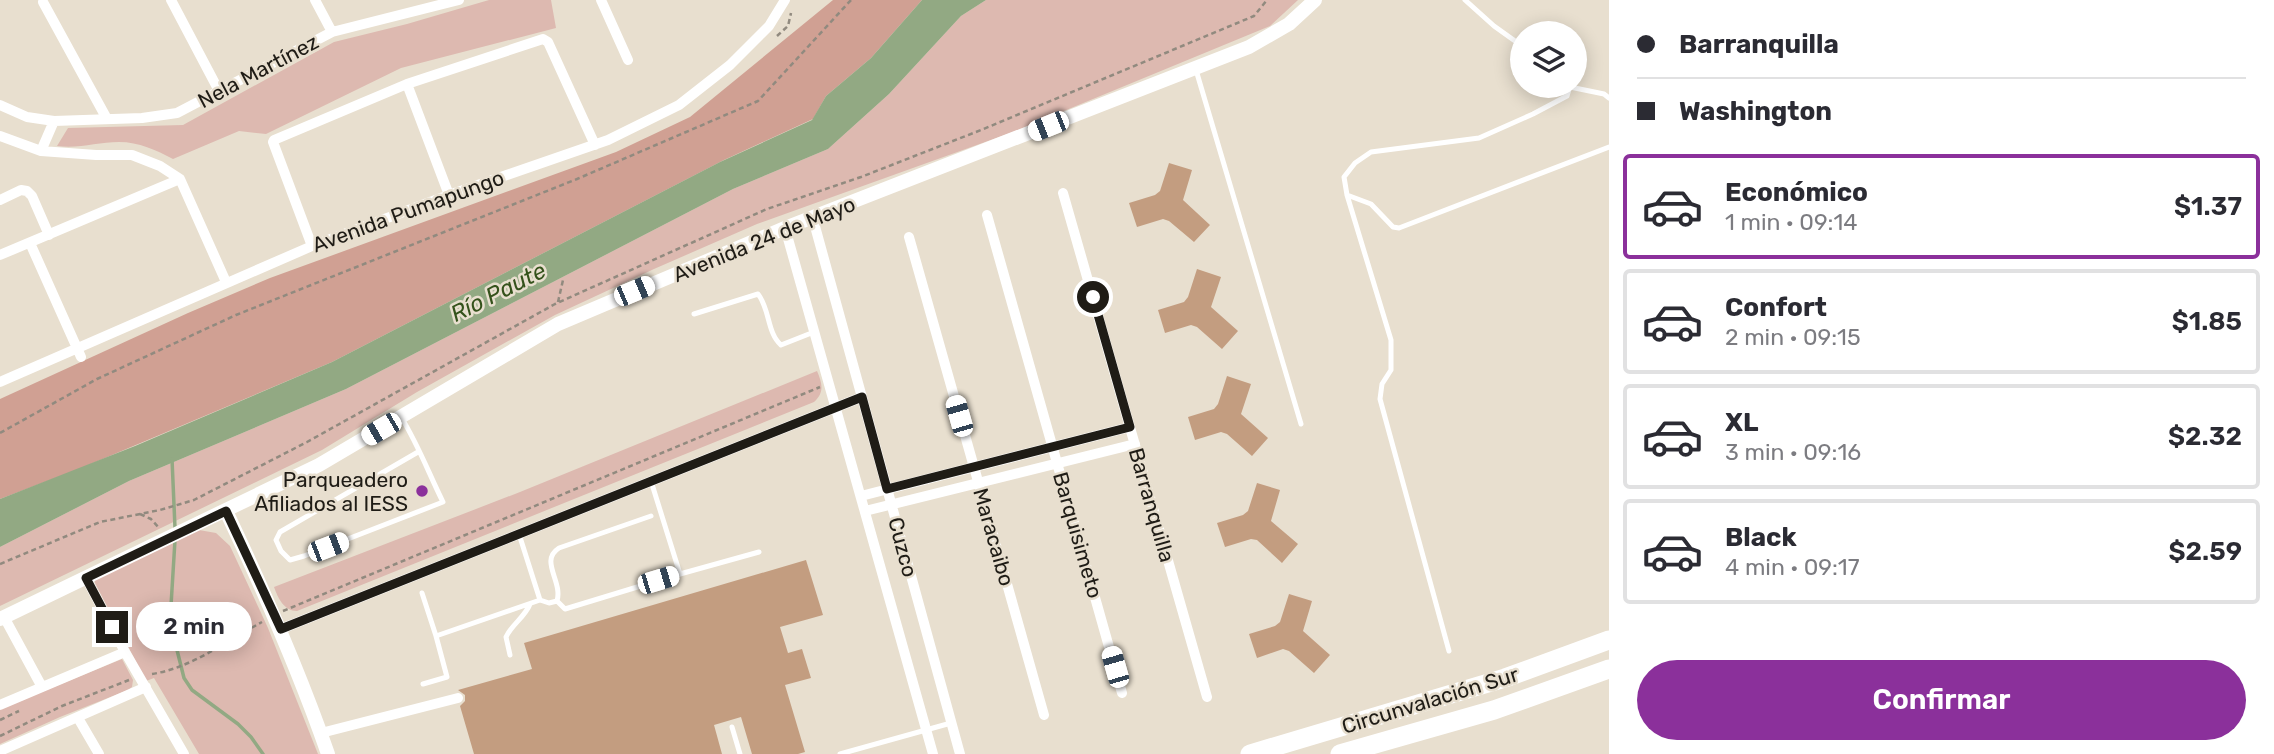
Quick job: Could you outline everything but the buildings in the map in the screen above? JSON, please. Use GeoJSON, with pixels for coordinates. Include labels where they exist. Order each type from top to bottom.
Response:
{"type":"FeatureCollection","features":[{"type":"Feature","properties":{"kind":"highway","name":"Circunvalación Sur"},"geometry":{"type":"LineString","coordinates":[[1250,754],[1506,678],[1609,640]]}},
{"type":"Feature","properties":{"kind":"highway","name":"Circunvalación Sur"},"geometry":{"type":"LineString","coordinates":[[1340,754],[1494,710],[1609,669]]}},
{"type":"Feature","properties":{"kind":"main road","name":"Avenida 24 de Mayo"},"geometry":{"type":"LineString","coordinates":[[2,618],[319,465],[558,324],[785,228],[1249,47],[1289,23],[1315,0]]}},
{"type":"Feature","properties":{"kind":"main road"},"geometry":{"type":"LineString","coordinates":[[226,511],[281,629],[328,754]]}},
{"type":"Feature","properties":{"kind":"street"},"geometry":{"type":"LineString","coordinates":[[172,0],[219,91]]}},
{"type":"Feature","properties":{"kind":"street"},"geometry":{"type":"LineString","coordinates":[[315,0],[332,32]]}},
{"type":"Feature","properties":{"kind":"street","name":"Nela Martínez"},"geometry":{"type":"LineString","coordinates":[[0,105],[27,117],[54,121],[142,118],[177,113],[332,32],[459,0]]}},
{"type":"Feature","properties":{"kind":"street"},"geometry":{"type":"LineString","coordinates":[[601,0],[628,60]]}},
{"type":"Feature","properties":{"kind":"street","name":"Avenida Pumapungo"},"geometry":{"type":"LineString","coordinates":[[0,382],[78,353],[226,282],[312,246],[449,195],[596,145],[679,104],[739,55],[769,26],[785,0]]}},
{"type":"Feature","properties":{"kind":"street"},"geometry":{"type":"LineString","coordinates":[[43,2],[107,119]]}},
{"type":"Feature","properties":{"kind":"street"},"geometry":{"type":"LineString","coordinates":[[312,246],[274,140],[407,84],[543,39],[548,42],[596,145]]}},
{"type":"Feature","properties":{"kind":"street"},"geometry":{"type":"LineString","coordinates":[[407,84],[449,195]]}},
{"type":"Feature","properties":{"kind":"street"},"geometry":{"type":"LineString","coordinates":[[41,151],[54,121]]}},
{"type":"Feature","properties":{"kind":"street"},"geometry":{"type":"LineString","coordinates":[[0,136],[41,151],[132,155],[151,161],[180,180],[226,282]]}},
{"type":"Feature","properties":{"kind":"street"},"geometry":{"type":"LineString","coordinates":[[0,255],[180,180]]}},
{"type":"Feature","properties":{"kind":"street"},"geometry":{"type":"LineString","coordinates":[[0,200],[22,190],[27,191],[32,196],[49,235]]}},
{"type":"Feature","properties":{"kind":"street","name":"Barranquilla"},"geometry":{"type":"LineString","coordinates":[[1063,192],[1207,697]]}},
{"type":"Feature","properties":{"kind":"street","name":"Barquisimeto"},"geometry":{"type":"LineString","coordinates":[[987,215],[1122,693]]}},
{"type":"Feature","properties":{"kind":"street","name":"Cuzco"},"geometry":{"type":"LineString","coordinates":[[813,219],[960,754]]}},
{"type":"Feature","properties":{"kind":"street","name":"Cuzco"},"geometry":{"type":"LineString","coordinates":[[785,228],[933,754]]}},
{"type":"Feature","properties":{"kind":"street","name":"Maracaibo"},"geometry":{"type":"LineString","coordinates":[[909,237],[1044,715]]}},
{"type":"Feature","properties":{"kind":"street"},"geometry":{"type":"LineString","coordinates":[[30,243],[78,353]]}},
{"type":"Feature","properties":{"kind":"street"},"geometry":{"type":"LineString","coordinates":[[281,629],[862,397]]}},
{"type":"Feature","properties":{"kind":"street"},"geometry":{"type":"LineString","coordinates":[[861,496],[1130,427]]}},
{"type":"Feature","properties":{"kind":"street"},"geometry":{"type":"LineString","coordinates":[[865,511],[1135,444]]}},
{"type":"Feature","properties":{"kind":"street"},"geometry":{"type":"LineString","coordinates":[[86,578],[184,754]]}},
{"type":"Feature","properties":{"kind":"street"},"geometry":{"type":"LineString","coordinates":[[2,618],[42,687]]}},
{"type":"Feature","properties":{"kind":"street"},"geometry":{"type":"LineString","coordinates":[[0,705],[125,652]]}},
{"type":"Feature","properties":{"kind":"street"},"geometry":{"type":"LineString","coordinates":[[0,751],[16,749],[145,687]]}},
{"type":"Feature","properties":{"kind":"street"},"geometry":{"type":"LineString","coordinates":[[321,733],[458,698]]}},
{"type":"Feature","properties":{"kind":"street"},"geometry":{"type":"LineString","coordinates":[[78,718],[99,754]]}},
{"type":"Feature","properties":{"kind":"lane"},"geometry":{"type":"LineString","coordinates":[[1465,0],[1510,37]]}},
{"type":"Feature","properties":{"kind":"lane"},"geometry":{"type":"LineString","coordinates":[[1195,67],[1301,424]]}},
{"type":"Feature","properties":{"kind":"lane"},"geometry":{"type":"LineString","coordinates":[[1587,90],[1604,94],[1609,98]]}},
{"type":"Feature","properties":{"kind":"lane"},"geometry":{"type":"LineString","coordinates":[[1449,651],[1380,399],[1382,384],[1391,370],[1391,340],[1347,195],[1345,177],[1355,163],[1371,152],[1479,138],[1563,98]]}},
{"type":"Feature","properties":{"kind":"lane"},"geometry":{"type":"LineString","coordinates":[[1347,195],[1371,204],[1393,227],[1399,228],[1609,147]]}},
{"type":"Feature","properties":{"kind":"lane"},"geometry":{"type":"LineString","coordinates":[[694,314],[758,294],[763,300],[775,340],[781,345],[814,332]]}},
{"type":"Feature","properties":{"kind":"lane"},"geometry":{"type":"LineString","coordinates":[[401,417],[413,436],[443,502],[304,556],[290,560],[281,551],[276,540],[280,532],[418,452]]}},
{"type":"Feature","properties":{"kind":"lane"},"geometry":{"type":"LineString","coordinates":[[651,481],[680,574]]}},
{"type":"Feature","properties":{"kind":"lane"},"geometry":{"type":"LineString","coordinates":[[557,601],[560,592],[549,559],[552,553],[559,548],[651,516]]}},
{"type":"Feature","properties":{"kind":"lane"},"geometry":{"type":"LineString","coordinates":[[519,534],[540,600]]}},
{"type":"Feature","properties":{"kind":"lane"},"geometry":{"type":"LineString","coordinates":[[557,601],[565,609],[759,552]]}},
{"type":"Feature","properties":{"kind":"lane"},"geometry":{"type":"LineString","coordinates":[[422,593],[447,677],[423,684]]}},
{"type":"Feature","properties":{"kind":"lane"},"geometry":{"type":"LineString","coordinates":[[436,636],[540,600],[549,603],[557,601]]}},
{"type":"Feature","properties":{"kind":"lane"},"geometry":{"type":"LineString","coordinates":[[510,654],[506,637],[530,604]]}},
{"type":"Feature","properties":{"kind":"lane"},"geometry":{"type":"LineString","coordinates":[[840,754],[951,723]]}},
{"type":"Feature","properties":{"kind":"lane"},"geometry":{"type":"LineString","coordinates":[[732,727],[740,754]]}},
{"type":"Feature","properties":{"kind":"path"},"geometry":{"type":"LineString","coordinates":[[842,0],[846,5]]}},
{"type":"Feature","properties":{"kind":"path"},"geometry":{"type":"LineString","coordinates":[[0,433],[97,379],[236,315],[577,179],[758,101],[851,0]]}},
{"type":"Feature","properties":{"kind":"path"},"geometry":{"type":"LineString","coordinates":[[555,304],[561,296],[563,280]]}},
{"type":"Feature","properties":{"kind":"path"},"geometry":{"type":"LineString","coordinates":[[0,736],[62,706],[139,676],[170,671],[274,615],[829,384]]}},
{"type":"Feature","properties":{"kind":"path"},"geometry":{"type":"LineString","coordinates":[[0,564],[100,522],[194,500]]}},
{"type":"Feature","properties":{"kind":"path"},"geometry":{"type":"LineString","coordinates":[[140,514],[151,519],[167,538]]}},
{"type":"Feature","properties":{"kind":"shaded area"},"geometry":{"type":"Polygon","coordinates":[[[489,0],[551,0],[556,28],[401,68],[266,134],[239,131],[173,159],[147,147],[126,142],[57,146],[68,128],[183,125],[334,42],[489,0]]]}},
{"type":"Feature","properties":{"kind":"shaded area"},"geometry":{"type":"Polygon","coordinates":[[[833,0],[922,0],[871,58],[826,96],[813,119],[724,160],[332,362],[79,469],[0,499],[0,399],[270,278],[616,152],[690,117],[833,0]]]}},
{"type":"Feature","properties":{"kind":"shaded area"},"geometry":{"type":"Polygon","coordinates":[[[986,0],[1298,0],[1270,26],[1013,132],[757,224],[555,315],[417,392],[322,450],[0,606],[0,547],[129,481],[346,389],[733,189],[828,149],[889,94],[961,16],[986,0]]]}},
{"type":"Feature","properties":{"kind":"shaded area"},"geometry":{"type":"Polygon","coordinates":[[[817,371],[822,387],[814,402],[297,611],[285,606],[274,587],[520,492],[817,371]]]}},
{"type":"Feature","properties":{"kind":"shaded area"},"geometry":{"type":"Polygon","coordinates":[[[199,530],[216,533],[230,546],[268,628],[318,754],[199,754],[154,678],[146,681],[95,583],[95,578],[199,530]]]}},
{"type":"Feature","properties":{"kind":"shaded area"},"geometry":{"type":"Polygon","coordinates":[[[122,659],[133,680],[132,687],[128,690],[0,744],[0,709],[122,659]]]}},
{"type":"Feature","properties":{"kind":"water","name":"Río Paute"},"geometry":{"type":"Polygon","coordinates":[[[922,0],[986,0],[961,16],[889,94],[828,149],[733,189],[346,389],[129,481],[0,547],[0,499],[135,446],[332,362],[720,162],[812,120],[826,96],[871,58],[922,0]]]}},
{"type":"Feature","properties":{"kind":"waterway"},"geometry":{"type":"LineString","coordinates":[[172,459],[175,528]]}},
{"type":"Feature","properties":{"kind":"waterway"},"geometry":{"type":"LineString","coordinates":[[175,540],[170,622],[184,678],[192,690],[238,724],[263,754]]}},
{"type":"Feature","properties":{"kind":"place","name":"Parqueadero Afiliados al IESS"},"geometry":{"type":"Point","coordinates":[422,491]}},
{"type":"Feature","properties":{"kind":"route"},"geometry":{"type":"LineString","coordinates":[[112,627],[86,578],[226,511],[281,629],[862,397],[887,489],[1130,427],[1093,297]]}}]}
